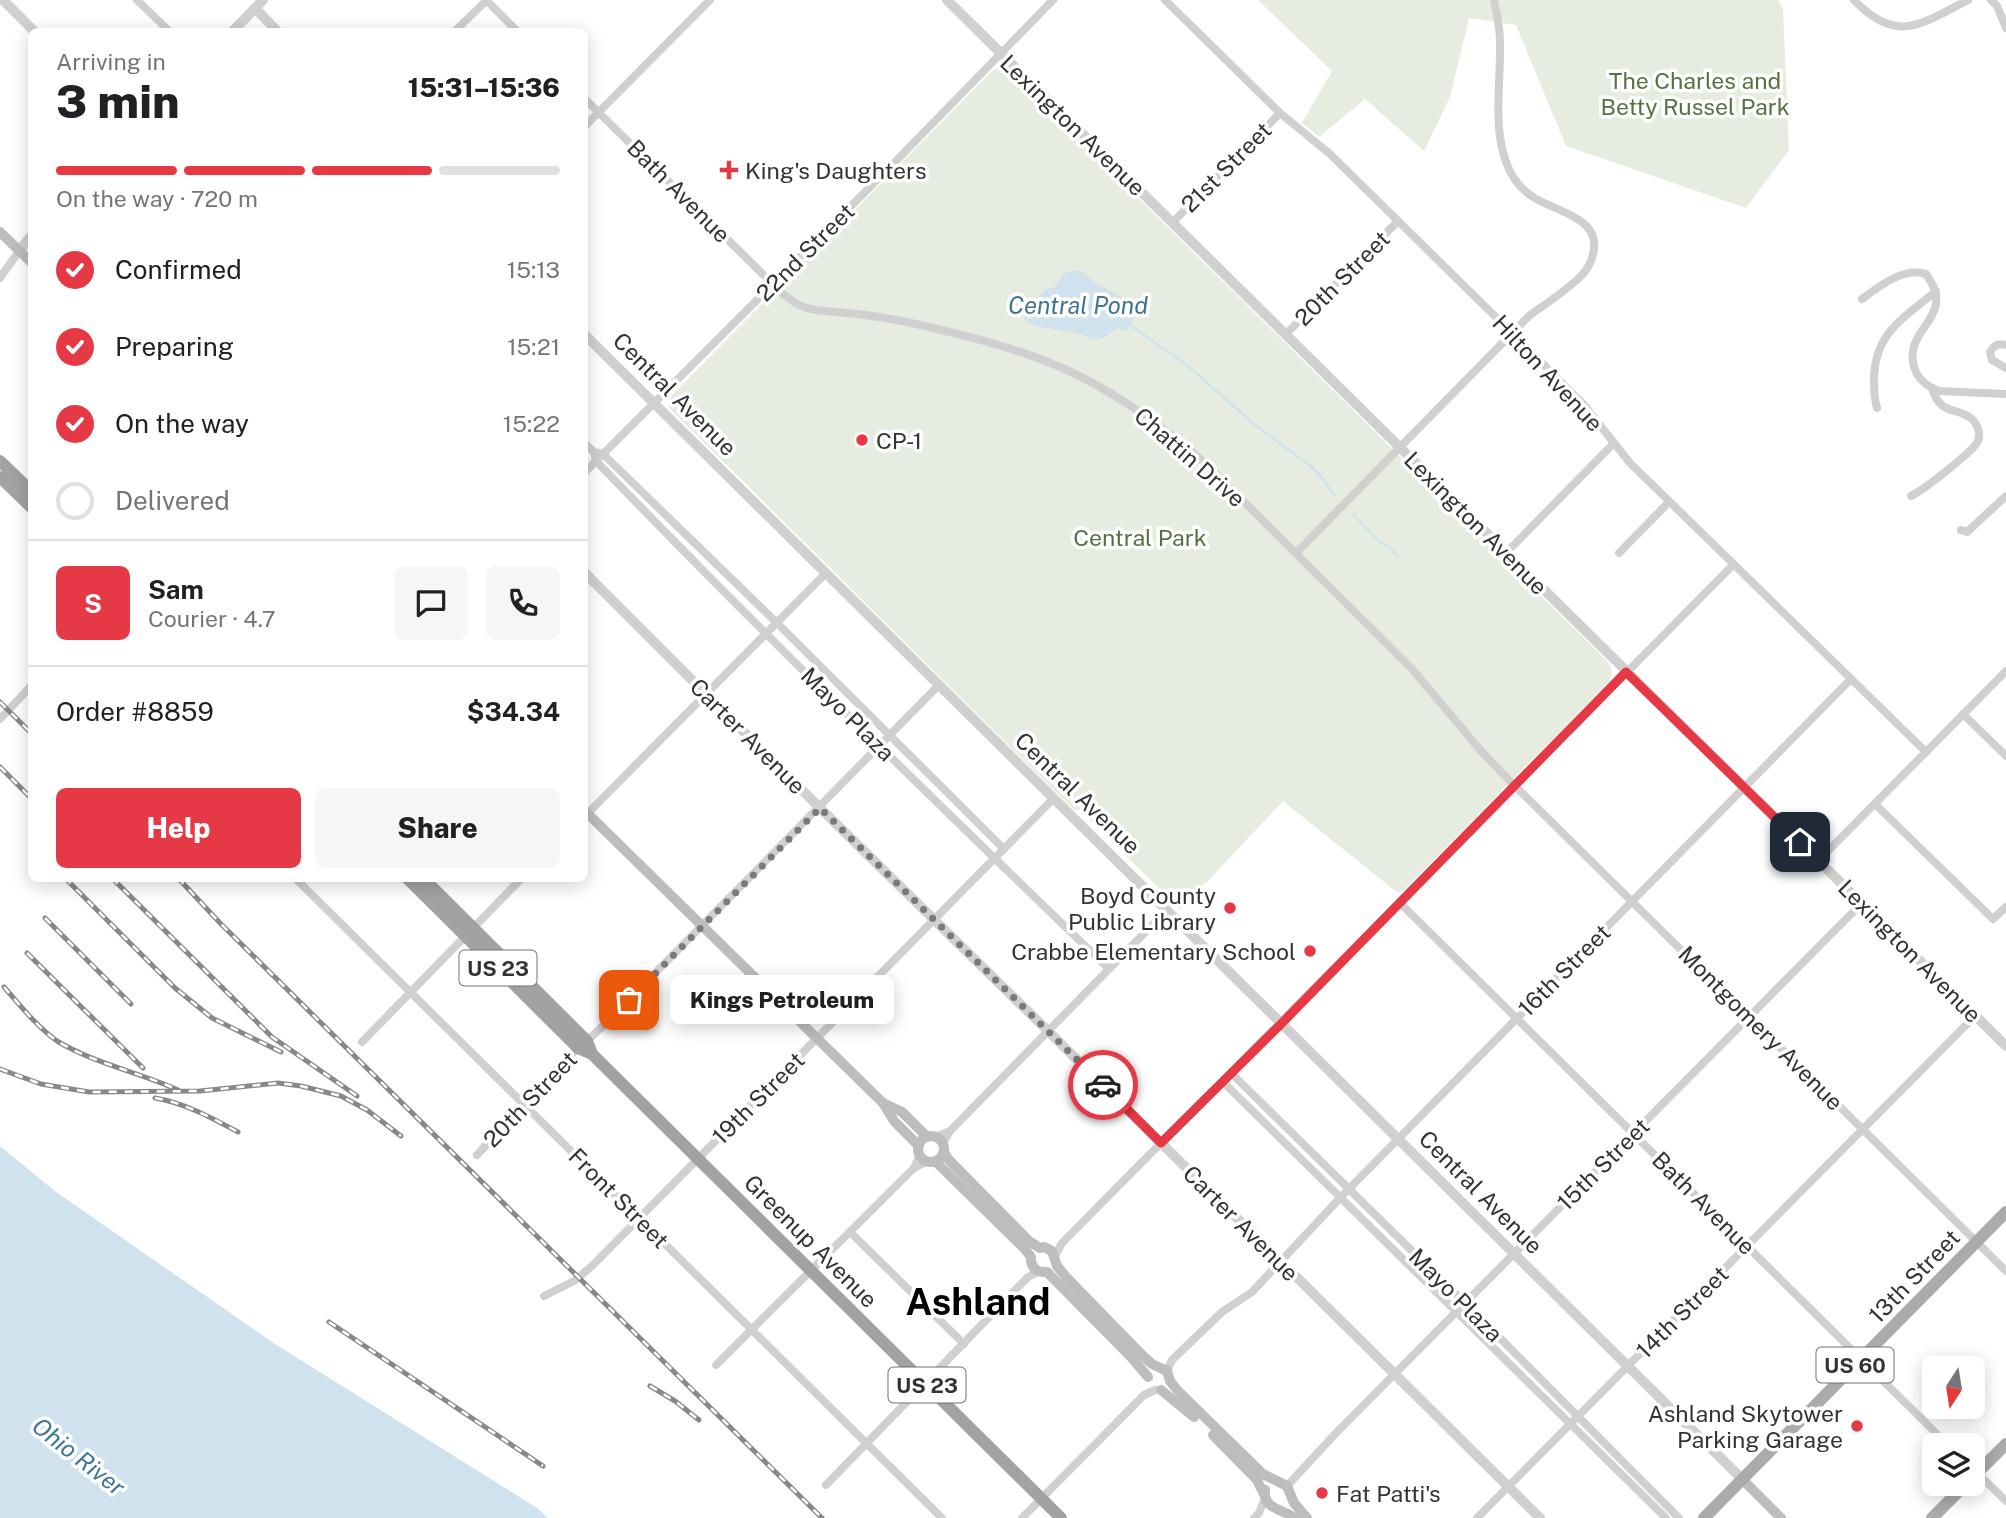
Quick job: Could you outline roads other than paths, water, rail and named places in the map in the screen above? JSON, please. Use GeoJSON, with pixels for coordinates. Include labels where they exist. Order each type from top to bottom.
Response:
{"type":"FeatureCollection","features":[{"type":"Feature","properties":{"kind":"highway"},"geometry":{"type":"LineString","coordinates":[[0,461],[28,488]]}},
{"type":"Feature","properties":{"kind":"highway"},"geometry":{"type":"LineString","coordinates":[[0,477],[28,504]]}},
{"type":"Feature","properties":{"kind":"highway","name":"Greenup Avenue"},"geometry":{"type":"LineString","coordinates":[[412,882],[469,932],[1061,1518]]}},
{"type":"Feature","properties":{"kind":"highway","name":"Greenup Avenue"},"geometry":{"type":"LineString","coordinates":[[426,882],[469,932]]}},
{"type":"Feature","properties":{"kind":"main road"},"geometry":{"type":"LineString","coordinates":[[0,232],[28,259]]}},
{"type":"Feature","properties":{"kind":"main road"},"geometry":{"type":"LineString","coordinates":[[588,815],[883,1103],[894,1121],[925,1156],[1131,1357],[1151,1387],[1185,1408],[1209,1430],[1257,1480],[1266,1503],[1295,1518]]}},
{"type":"Feature","properties":{"kind":"main road"},"geometry":{"type":"LineString","coordinates":[[883,1103],[902,1112],[938,1142],[948,1159],[1029,1241],[1050,1254],[1066,1277],[1147,1360],[1165,1373],[1178,1391],[1245,1457],[1285,1488],[1307,1518]]}},
{"type":"Feature","properties":{"kind":"main road"},"geometry":{"type":"LineString","coordinates":[[925,1156],[920,1142],[938,1142]]}},
{"type":"Feature","properties":{"kind":"main road"},"geometry":{"type":"LineString","coordinates":[[925,1156],[939,1159],[938,1142]]}},
{"type":"Feature","properties":{"kind":"main road","name":"13th Street"},"geometry":{"type":"LineString","coordinates":[[1704,1518],[2006,1212]]}},
{"type":"Feature","properties":{"kind":"main road"},"geometry":{"type":"LineString","coordinates":[[1037,1266],[1036,1250],[1050,1254]]}},
{"type":"Feature","properties":{"kind":"main road"},"geometry":{"type":"LineString","coordinates":[[1037,1266],[1050,1254]]}},
{"type":"Feature","properties":{"kind":"main road"},"geometry":{"type":"LineString","coordinates":[[1151,1387],[1151,1371],[1165,1373]]}},
{"type":"Feature","properties":{"kind":"main road"},"geometry":{"type":"LineString","coordinates":[[1151,1387],[1167,1387],[1165,1373]]}},
{"type":"Feature","properties":{"kind":"main road"},"geometry":{"type":"LineString","coordinates":[[1985,1463],[2006,1444]]}},
{"type":"Feature","properties":{"kind":"main road","name":"Central Avenue"},"geometry":{"type":"LineString","coordinates":[[1742,1479],[1781,1518]]}},
{"type":"Feature","properties":{"kind":"main road"},"geometry":{"type":"LineString","coordinates":[[1264,1496],[1268,1486],[1285,1488]]}},
{"type":"Feature","properties":{"kind":"main road"},"geometry":{"type":"LineString","coordinates":[[1276,1508],[1287,1505],[1285,1488]]}},
{"type":"Feature","properties":{"kind":"main road"},"geometry":{"type":"LineString","coordinates":[[1932,1518],[1954,1496]]}},
{"type":"Feature","properties":{"kind":"street"},"geometry":{"type":"LineString","coordinates":[[3,0],[31,28]]}},
{"type":"Feature","properties":{"kind":"street"},"geometry":{"type":"LineString","coordinates":[[137,0],[166,28]]}},
{"type":"Feature","properties":{"kind":"street"},"geometry":{"type":"LineString","coordinates":[[236,28],[263,0]]}},
{"type":"Feature","properties":{"kind":"street"},"geometry":{"type":"LineString","coordinates":[[458,28],[486,0],[513,28]]}},
{"type":"Feature","properties":{"kind":"street"},"geometry":{"type":"LineString","coordinates":[[588,123],[710,0]]}},
{"type":"Feature","properties":{"kind":"street","name":"Lexington Avenue"},"geometry":{"type":"LineString","coordinates":[[947,0],[2006,1046]]}},
{"type":"Feature","properties":{"kind":"street","name":"22nd Street"},"geometry":{"type":"LineString","coordinates":[[588,468],[1053,0]]}},
{"type":"Feature","properties":{"kind":"street","name":"Hilton Avenue"},"geometry":{"type":"LineString","coordinates":[[1165,0],[1280,113],[1330,154],[1513,333],[1584,405],[1630,463],[1926,752]]}},
{"type":"Feature","properties":{"kind":"street"},"geometry":{"type":"LineString","coordinates":[[1296,553],[1530,315],[1582,275],[1590,265],[1595,241],[1587,226],[1578,218],[1531,196],[1511,175],[1505,162],[1499,122],[1500,40],[1494,0]]}},
{"type":"Feature","properties":{"kind":"street"},"geometry":{"type":"LineString","coordinates":[[1854,0],[1867,13],[1889,26],[1903,27],[1930,20],[1968,0]]}},
{"type":"Feature","properties":{"kind":"street"},"geometry":{"type":"LineString","coordinates":[[2006,3],[1994,3],[2006,29]]}},
{"type":"Feature","properties":{"kind":"street"},"geometry":{"type":"LineString","coordinates":[[254,8],[274,28]]}},
{"type":"Feature","properties":{"kind":"street","name":"Bath Avenue"},"geometry":{"type":"LineString","coordinates":[[588,102],[773,284]]}},
{"type":"Feature","properties":{"kind":"street","name":"21st Street"},"geometry":{"type":"LineString","coordinates":[[1173,222],[1280,113]]}},
{"type":"Feature","properties":{"kind":"street","name":"20th Street"},"geometry":{"type":"LineString","coordinates":[[1286,334],[1398,221]]}},
{"type":"Feature","properties":{"kind":"street"},"geometry":{"type":"LineString","coordinates":[[0,278],[28,240]]}},
{"type":"Feature","properties":{"kind":"street"},"geometry":{"type":"LineString","coordinates":[[1862,299],[1889,281],[1918,271],[1926,274],[1936,291],[1937,301],[1929,322],[1918,336],[1913,354],[1913,368],[1917,375],[1932,388],[1952,392],[2006,394]]}},
{"type":"Feature","properties":{"kind":"street","name":"Chattin Drive"},"geometry":{"type":"LineString","coordinates":[[773,284],[789,300],[801,307],[904,322],[986,341],[1033,356],[1087,380],[1133,407],[1206,464],[1296,553],[1413,670],[1481,751],[1515,786]]}},
{"type":"Feature","properties":{"kind":"street"},"geometry":{"type":"LineString","coordinates":[[1877,408],[1874,400],[1874,370],[1882,341],[1890,330],[1936,291]]}},
{"type":"Feature","properties":{"kind":"street","name":"Central Avenue"},"geometry":{"type":"LineString","coordinates":[[588,338],[1742,1479]]}},
{"type":"Feature","properties":{"kind":"street"},"geometry":{"type":"LineString","coordinates":[[2006,345],[1996,345],[1990,352],[1992,360],[2006,368]]}},
{"type":"Feature","properties":{"kind":"street"},"geometry":{"type":"LineString","coordinates":[[1911,496],[1933,481],[1979,440],[1979,431],[1972,419],[1941,405],[1932,388]]}},
{"type":"Feature","properties":{"kind":"street"},"geometry":{"type":"LineString","coordinates":[[1506,553],[1614,444]]}},
{"type":"Feature","properties":{"kind":"street","name":"Mayo Plaza"},"geometry":{"type":"LineString","coordinates":[[588,447],[776,623],[1004,849]]}},
{"type":"Feature","properties":{"kind":"street","name":"Mayo Plaza"},"geometry":{"type":"LineString","coordinates":[[598,456],[671,539],[1109,969]]}},
{"type":"Feature","properties":{"kind":"street"},"geometry":{"type":"LineString","coordinates":[[1961,530],[1968,532],[2006,496]]}},
{"type":"Feature","properties":{"kind":"street"},"geometry":{"type":"LineString","coordinates":[[1619,553],[1669,502]]}},
{"type":"Feature","properties":{"kind":"street"},"geometry":{"type":"LineString","coordinates":[[1050,1254],[1281,1024],[1733,565]]}},
{"type":"Feature","properties":{"kind":"street"},"geometry":{"type":"LineString","coordinates":[[588,811],[825,574]]}},
{"type":"Feature","properties":{"kind":"street","name":"Carter Avenue"},"geometry":{"type":"LineString","coordinates":[[588,576],[1540,1518]]}},
{"type":"Feature","properties":{"kind":"street"},"geometry":{"type":"LineString","coordinates":[[1819,860],[2006,671]]}},
{"type":"Feature","properties":{"kind":"street","name":"16th Street"},"geometry":{"type":"LineString","coordinates":[[1165,1373],[1172,1360],[1222,1312],[1252,1292],[1340,1198],[1851,679]]}},
{"type":"Feature","properties":{"kind":"street","name":"20th Street"},"geometry":{"type":"LineString","coordinates":[[477,1155],[524,1104],[939,686]]}},
{"type":"Feature","properties":{"kind":"street"},"geometry":{"type":"LineString","coordinates":[[0,719],[28,689]]}},
{"type":"Feature","properties":{"kind":"street"},"geometry":{"type":"LineString","coordinates":[[1963,714],[2006,756]]}},
{"type":"Feature","properties":{"kind":"street","name":"Montgomery Avenue"},"geometry":{"type":"LineString","coordinates":[[1515,786],[2006,1271]]}},
{"type":"Feature","properties":{"kind":"street","name":"19th Street"},"geometry":{"type":"LineString","coordinates":[[544,1296],[584,1273],[1053,799]]}},
{"type":"Feature","properties":{"kind":"street"},"geometry":{"type":"LineString","coordinates":[[1875,804],[1993,919],[2006,907]]}},
{"type":"Feature","properties":{"kind":"street","name":"Front Street"},"geometry":{"type":"LineString","coordinates":[[299,882],[942,1518]]}},
{"type":"Feature","properties":{"kind":"street"},"geometry":{"type":"LineString","coordinates":[[362,1042],[518,882]]}},
{"type":"Feature","properties":{"kind":"street","name":"Bath Avenue"},"geometry":{"type":"LineString","coordinates":[[1399,902],[1936,1433]]}},
{"type":"Feature","properties":{"kind":"street","name":"15th Street"},"geometry":{"type":"LineString","coordinates":[[1285,1488],[1861,903]]}},
{"type":"Feature","properties":{"kind":"street"},"geometry":{"type":"LineString","coordinates":[[938,1142],[1167,910]]}},
{"type":"Feature","properties":{"kind":"street","name":"14th Street"},"geometry":{"type":"LineString","coordinates":[[1477,1518],[1975,1016]]}},
{"type":"Feature","properties":{"kind":"street","name":"Mayo Plaza"},"geometry":{"type":"LineString","coordinates":[[1231,1073],[1679,1518]]}},
{"type":"Feature","properties":{"kind":"street","name":"Mayo Plaza"},"geometry":{"type":"LineString","coordinates":[[1223,1082],[1666,1518]]}},
{"type":"Feature","properties":{"kind":"street"},"geometry":{"type":"LineString","coordinates":[[716,1366],[925,1156]]}},
{"type":"Feature","properties":{"kind":"street"},"geometry":{"type":"LineString","coordinates":[[850,1232],[964,1344]]}},
{"type":"Feature","properties":{"kind":"street"},"geometry":{"type":"LineString","coordinates":[[826,1485],[1037,1266]]}},
{"type":"Feature","properties":{"kind":"street"},"geometry":{"type":"LineString","coordinates":[[1022,1518],[1151,1387]]}},
{"type":"Feature","properties":{"kind":"street"},"geometry":{"type":"LineString","coordinates":[[1985,1483],[2006,1501]]}},
{"type":"Feature","properties":{"kind":"street"},"geometry":{"type":"LineString","coordinates":[[1257,1516],[1264,1496]]}},
{"type":"Feature","properties":{"kind":"street"},"geometry":{"type":"LineString","coordinates":[[1257,1516],[1276,1508]]}},
{"type":"Feature","properties":{"kind":"water","name":"Central Pond"},"geometry":{"type":"Polygon","coordinates":[[[1077,270],[1129,304],[1134,316],[1127,331],[1117,328],[1102,339],[1093,340],[1072,332],[1034,326],[1026,319],[1022,310],[1023,303],[1032,302],[1046,289],[1055,287],[1065,273],[1077,270]]]}},
{"type":"Feature","properties":{"kind":"water","name":"Ohio River"},"geometry":{"type":"Polygon","coordinates":[[[0,1146],[56,1192],[275,1344],[537,1508],[548,1518],[0,1518],[0,1146]]]}},
{"type":"Feature","properties":{"kind":"waterway"},"geometry":{"type":"LineString","coordinates":[[1130,325],[1188,366],[1255,425],[1309,465],[1334,495]]}},
{"type":"Feature","properties":{"kind":"waterway"},"geometry":{"type":"LineString","coordinates":[[1353,514],[1398,557]]}},
{"type":"Feature","properties":{"kind":"railway"},"geometry":{"type":"LineString","coordinates":[[0,702],[28,730]]}},
{"type":"Feature","properties":{"kind":"railway"},"geometry":{"type":"LineString","coordinates":[[0,767],[28,795]]}},
{"type":"Feature","properties":{"kind":"railway"},"geometry":{"type":"LineString","coordinates":[[69,882],[175,988],[212,1018],[281,1052]]}},
{"type":"Feature","properties":{"kind":"railway"},"geometry":{"type":"LineString","coordinates":[[116,882],[272,1037],[357,1096]]}},
{"type":"Feature","properties":{"kind":"railway"},"geometry":{"type":"LineString","coordinates":[[182,882],[221,924],[822,1518]]}},
{"type":"Feature","properties":{"kind":"railway"},"geometry":{"type":"LineString","coordinates":[[45,918],[131,1004]]}},
{"type":"Feature","properties":{"kind":"railway"},"geometry":{"type":"LineString","coordinates":[[27,953],[143,1068]]}},
{"type":"Feature","properties":{"kind":"railway"},"geometry":{"type":"LineString","coordinates":[[4,987],[36,1023],[57,1041],[86,1056],[178,1090]]}},
{"type":"Feature","properties":{"kind":"railway"},"geometry":{"type":"LineString","coordinates":[[0,1069],[41,1084],[89,1092],[200,1091],[278,1083],[301,1086],[341,1096],[367,1110],[401,1136]]}},
{"type":"Feature","properties":{"kind":"railway"},"geometry":{"type":"LineString","coordinates":[[155,1098],[188,1107],[238,1132]]}},
{"type":"Feature","properties":{"kind":"railway"},"geometry":{"type":"LineString","coordinates":[[329,1322],[543,1466]]}},
{"type":"Feature","properties":{"kind":"railway"},"geometry":{"type":"LineString","coordinates":[[650,1386],[699,1420]]}},
{"type":"Feature","properties":{"kind":"place","name":"King's Daughters"},"geometry":{"type":"Point","coordinates":[729,170]}},
{"type":"Feature","properties":{"kind":"place","name":"CP-1"},"geometry":{"type":"Point","coordinates":[862,440]}},
{"type":"Feature","properties":{"kind":"place","name":"Boyd County Public Library"},"geometry":{"type":"Point","coordinates":[1230,908]}},
{"type":"Feature","properties":{"kind":"place","name":"Crabbe Elementary School"},"geometry":{"type":"Point","coordinates":[1310,951]}},
{"type":"Feature","properties":{"kind":"place","name":"Kings Petroleum"},"geometry":{"type":"Point","coordinates":[629,1000]}},
{"type":"Feature","properties":{"kind":"place","name":"Ashland Skytower Parking Garage"},"geometry":{"type":"Point","coordinates":[1857,1426]}},
{"type":"Feature","properties":{"kind":"place","name":"Fat Patti's"},"geometry":{"type":"Point","coordinates":[1322,1493]}},
{"type":"Feature","properties":{"kind":"district","name":"Ashland"},"geometry":{"type":"Point","coordinates":[978,1301]}},
{"type":"Feature","properties":{"kind":"park label","name":"The Charles and Betty Russel Park"},"geometry":{"type":"Point","coordinates":[1695,93]}},
{"type":"Feature","properties":{"kind":"park label","name":"Central Park"},"geometry":{"type":"Point","coordinates":[1140,537]}}]}
